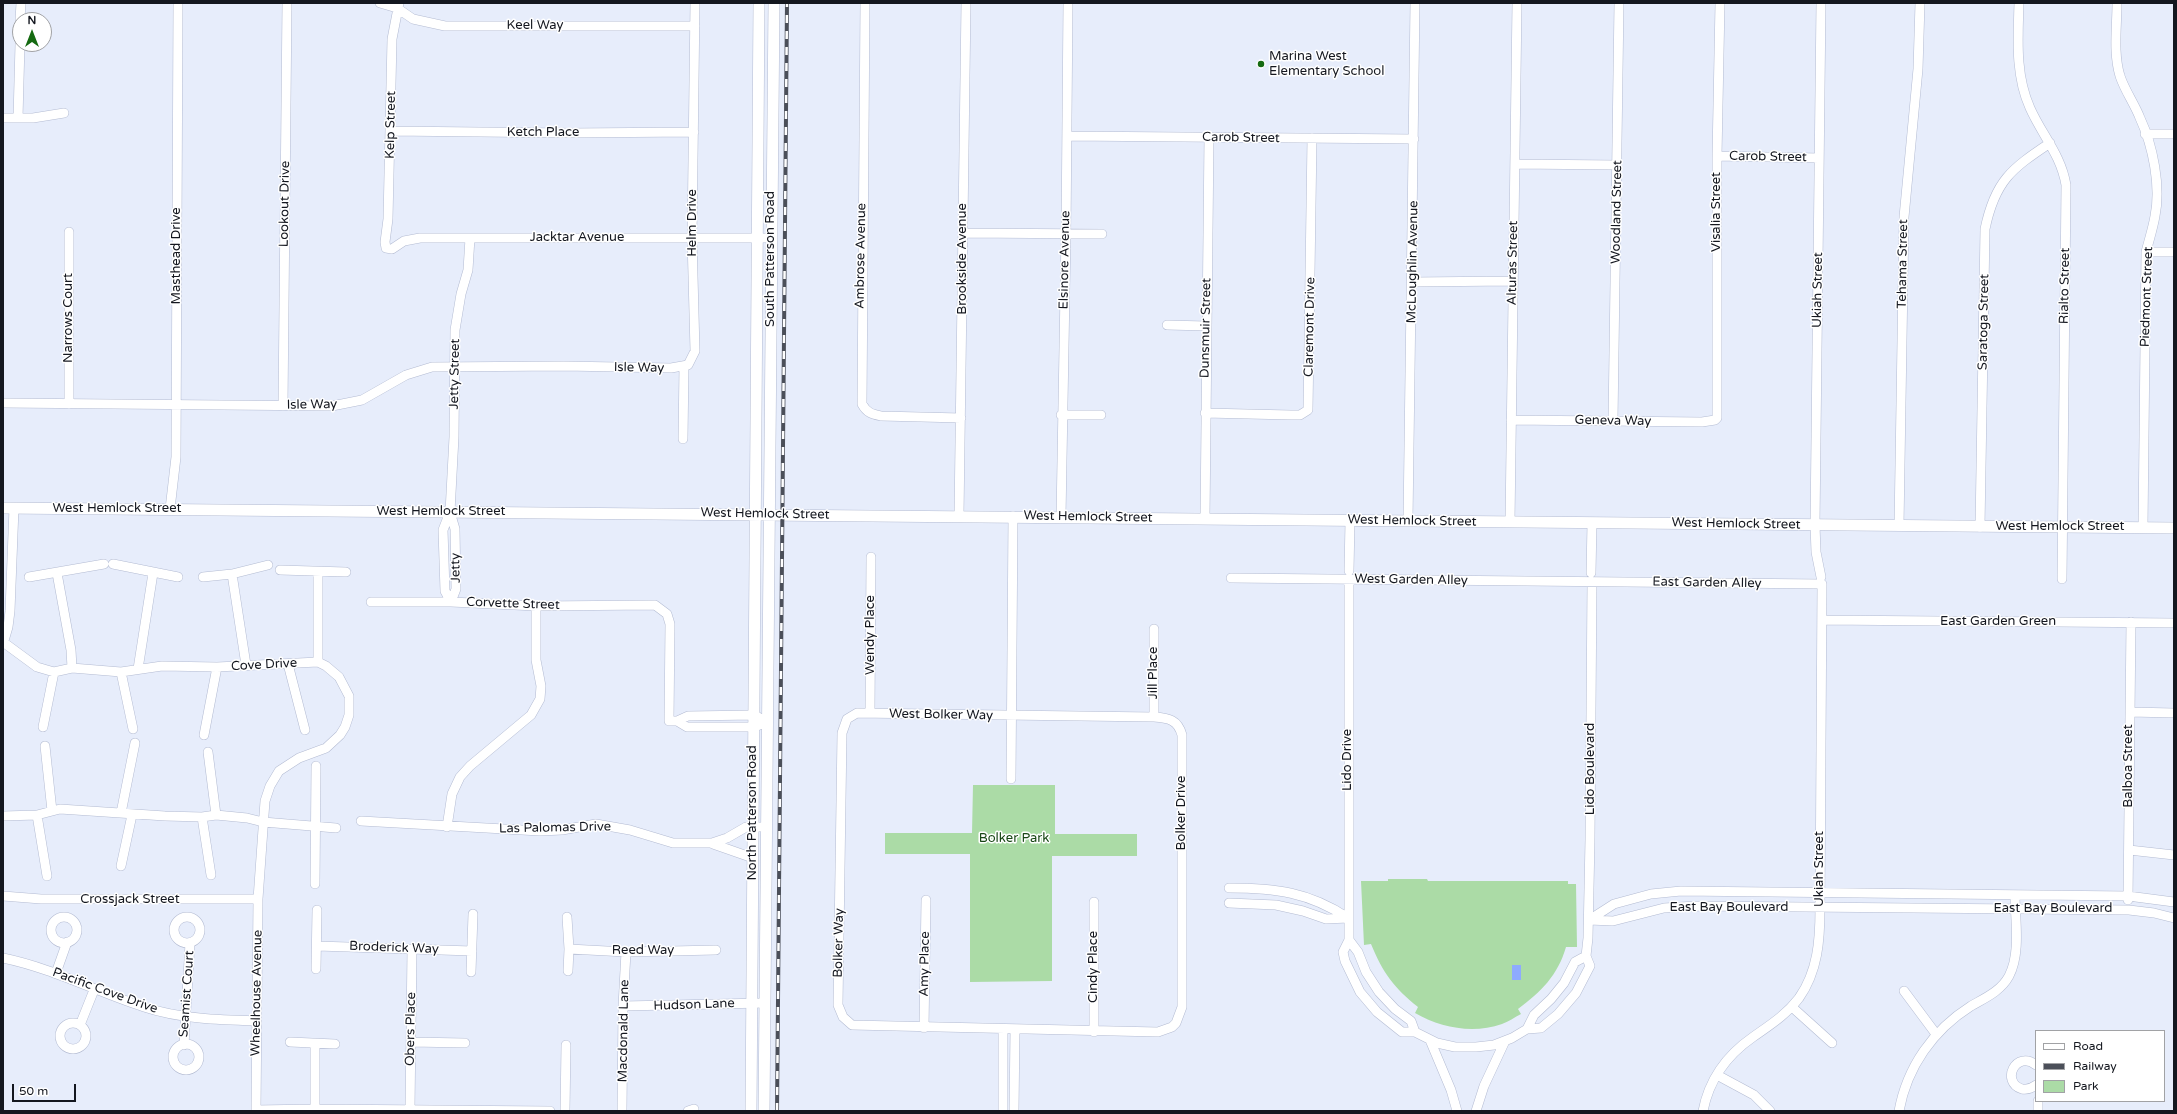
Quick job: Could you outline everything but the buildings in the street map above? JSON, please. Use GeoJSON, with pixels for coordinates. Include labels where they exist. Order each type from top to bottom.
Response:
{"type":"FeatureCollection","features":[{"type":"Feature","properties":{"kind":"street","name":"Masthead Drive"},"geometry":{"type":"LineString","coordinates":[[170,509],[176,457],[178,3]]}},
{"type":"Feature","properties":{"kind":"street","name":"Lookout Drive"},"geometry":{"type":"LineString","coordinates":[[283,406],[287,3]]}},
{"type":"Feature","properties":{"kind":"street","name":"Keel Way"},"geometry":{"type":"LineString","coordinates":[[380,3],[398,6],[413,19],[445,26],[695,26]]}},
{"type":"Feature","properties":{"kind":"street","name":"Helm Drive"},"geometry":{"type":"LineString","coordinates":[[684,366],[692,361],[695,351],[692,238],[695,3]]}},
{"type":"Feature","properties":{"kind":"street","name":"South Patterson Road"},"geometry":{"type":"LineString","coordinates":[[754,514],[759,3]]}},
{"type":"Feature","properties":{"kind":"street","name":"South Patterson Road"},"geometry":{"type":"LineString","coordinates":[[769,515],[774,3]]}},
{"type":"Feature","properties":{"kind":"street","name":"Ambrose Avenue"},"geometry":{"type":"LineString","coordinates":[[864,3],[862,404],[865,410],[871,414],[881,416],[961,418]]}},
{"type":"Feature","properties":{"kind":"street","name":"Brookside Avenue"},"geometry":{"type":"LineString","coordinates":[[959,516],[966,3]]}},
{"type":"Feature","properties":{"kind":"street","name":"Elsinore Avenue"},"geometry":{"type":"LineString","coordinates":[[1061,517],[1068,3]]}},
{"type":"Feature","properties":{"kind":"street","name":"McLoughlin Avenue"},"geometry":{"type":"LineString","coordinates":[[1408,521],[1415,3]]}},
{"type":"Feature","properties":{"kind":"street","name":"Alturas Street"},"geometry":{"type":"LineString","coordinates":[[1510,522],[1512,281],[1517,3]]}},
{"type":"Feature","properties":{"kind":"street","name":"Woodland Street"},"geometry":{"type":"LineString","coordinates":[[1613,421],[1619,3]]}},
{"type":"Feature","properties":{"kind":"street","name":"Visalia Street"},"geometry":{"type":"LineString","coordinates":[[1715,420],[1718,415],[1717,156],[1720,3]]}},
{"type":"Feature","properties":{"kind":"street","name":"Ukiah Street"},"geometry":{"type":"LineString","coordinates":[[1703,1111],[1708,1093],[1717,1075],[1743,1044],[1774,1023],[1792,1007],[1805,988],[1815,964],[1819,944],[1823,620],[1821,580],[1816,552],[1815,525],[1821,3]]}},
{"type":"Feature","properties":{"kind":"street","name":"Tehama Street"},"geometry":{"type":"LineString","coordinates":[[1899,526],[1904,217],[1918,69],[1920,3]]}},
{"type":"Feature","properties":{"kind":"street","name":"Rialto Street"},"geometry":{"type":"LineString","coordinates":[[2019,3],[2018,56],[2023,91],[2029,107],[2050,143],[2063,171],[2067,200],[2062,579]]}},
{"type":"Feature","properties":{"kind":"street","name":"Piedmont Street"},"geometry":{"type":"LineString","coordinates":[[2117,3],[2117,60],[2120,76],[2125,90],[2141,118],[2154,167],[2157,189],[2155,217],[2146,252],[2143,528]]}},
{"type":"Feature","properties":{"kind":"street","name":"Kelp Street"},"geometry":{"type":"LineString","coordinates":[[386,248],[384,242],[388,219],[392,39],[398,6]]}},
{"type":"Feature","properties":{"kind":"street"},"geometry":{"type":"LineString","coordinates":[[18,118],[20,52]]}},
{"type":"Feature","properties":{"kind":"street"},"geometry":{"type":"LineString","coordinates":[[3,118],[47,117],[64,113]]}},
{"type":"Feature","properties":{"kind":"street","name":"Ketch Place"},"geometry":{"type":"LineString","coordinates":[[391,131],[569,133],[694,132]]}},
{"type":"Feature","properties":{"kind":"street"},"geometry":{"type":"LineString","coordinates":[[2146,134],[2174,134]]}},
{"type":"Feature","properties":{"kind":"street","name":"Carob Street"},"geometry":{"type":"LineString","coordinates":[[1067,136],[1414,140]]}},
{"type":"Feature","properties":{"kind":"street","name":"Dunsmuir Street"},"geometry":{"type":"LineString","coordinates":[[1205,519],[1209,137]]}},
{"type":"Feature","properties":{"kind":"street","name":"Claremont Drive"},"geometry":{"type":"LineString","coordinates":[[1205,413],[1300,415],[1308,410],[1312,138]]}},
{"type":"Feature","properties":{"kind":"street","name":"Saratoga Street"},"geometry":{"type":"LineString","coordinates":[[1980,527],[1985,229],[1989,208],[2001,184],[2023,161],[2050,143]]}},
{"type":"Feature","properties":{"kind":"street","name":"Carob Street"},"geometry":{"type":"LineString","coordinates":[[1717,156],[1819,158]]}},
{"type":"Feature","properties":{"kind":"street"},"geometry":{"type":"LineString","coordinates":[[1515,164],[1617,165]]}},
{"type":"Feature","properties":{"kind":"street","name":"Narrows Court"},"geometry":{"type":"LineString","coordinates":[[68,232],[69,404]]}},
{"type":"Feature","properties":{"kind":"street"},"geometry":{"type":"LineString","coordinates":[[964,233],[1102,234]]}},
{"type":"Feature","properties":{"kind":"street","name":"Jacktar Avenue"},"geometry":{"type":"LineString","coordinates":[[386,248],[392,248],[410,238],[771,238]]}},
{"type":"Feature","properties":{"kind":"street","name":"Jetty Street"},"geometry":{"type":"LineString","coordinates":[[450,512],[457,314],[468,270],[470,238]]}},
{"type":"Feature","properties":{"kind":"street"},"geometry":{"type":"LineString","coordinates":[[2146,252],[2174,252]]}},
{"type":"Feature","properties":{"kind":"street"},"geometry":{"type":"LineString","coordinates":[[1412,282],[1512,281]]}},
{"type":"Feature","properties":{"kind":"street"},"geometry":{"type":"LineString","coordinates":[[1167,325],[1206,326]]}},
{"type":"Feature","properties":{"kind":"street","name":"Isle Way"},"geometry":{"type":"LineString","coordinates":[[3,403],[332,406],[348,404],[374,395],[406,375],[419,370],[455,366],[671,368],[684,366]]}},
{"type":"Feature","properties":{"kind":"street"},"geometry":{"type":"LineString","coordinates":[[683,439],[684,366]]}},
{"type":"Feature","properties":{"kind":"street"},"geometry":{"type":"LineString","coordinates":[[1062,416],[1101,415]]}},
{"type":"Feature","properties":{"kind":"street","name":"Geneva Way"},"geometry":{"type":"LineString","coordinates":[[1511,420],[1702,422],[1715,420]]}},
{"type":"Feature","properties":{"kind":"street"},"geometry":{"type":"LineString","coordinates":[[8,508],[10,610],[8,627],[3,643],[37,667],[54,672],[43,727]]}},
{"type":"Feature","properties":{"kind":"street","name":"West Hemlock Street"},"geometry":{"type":"LineString","coordinates":[[8,508],[1013,516],[1350,521],[2174,528]]}},
{"type":"Feature","properties":{"kind":"street","name":"Jetty"},"geometry":{"type":"LineString","coordinates":[[450,512],[455,528],[456,589],[451,602]]}},
{"type":"Feature","properties":{"kind":"street","name":"North Patterson Road"},"geometry":{"type":"LineString","coordinates":[[751,1111],[754,514]]}},
{"type":"Feature","properties":{"kind":"street","name":"North Patterson Road"},"geometry":{"type":"LineString","coordinates":[[764,1111],[769,515]]}},
{"type":"Feature","properties":{"kind":"street"},"geometry":{"type":"LineString","coordinates":[[1012,779],[1013,516]]}},
{"type":"Feature","properties":{"kind":"street","name":"Lido Drive"},"geometry":{"type":"LineString","coordinates":[[1350,521],[1349,940],[1343,952],[1345,961],[1367,1002],[1385,1020],[1402,1032],[1415,1032],[1430,1040]]}},
{"type":"Feature","properties":{"kind":"street","name":"Lido Boulevard"},"geometry":{"type":"LineString","coordinates":[[1430,1040],[1444,1045],[1466,1047],[1486,1046],[1505,1041],[1527,1029],[1541,1028],[1566,1006],[1579,988],[1590,966],[1586,956],[1589,920],[1592,523]]}},
{"type":"Feature","properties":{"kind":"street","name":"Wendy Place"},"geometry":{"type":"LineString","coordinates":[[870,714],[871,557]]}},
{"type":"Feature","properties":{"kind":"street"},"geometry":{"type":"LineString","coordinates":[[29,577],[108,564],[178,577]]}},
{"type":"Feature","properties":{"kind":"street"},"geometry":{"type":"LineString","coordinates":[[203,577],[232,574],[268,565]]}},
{"type":"Feature","properties":{"kind":"street"},"geometry":{"type":"LineString","coordinates":[[280,570],[346,572]]}},
{"type":"Feature","properties":{"kind":"street"},"geometry":{"type":"LineString","coordinates":[[263,822],[267,794],[279,771],[299,758],[326,748],[337,739],[345,727],[350,706],[346,688],[334,671],[318,662],[318,572]]}},
{"type":"Feature","properties":{"kind":"street"},"geometry":{"type":"LineString","coordinates":[[57,573],[72,650],[72,668]]}},
{"type":"Feature","properties":{"kind":"street"},"geometry":{"type":"LineString","coordinates":[[138,669],[153,573]]}},
{"type":"Feature","properties":{"kind":"street"},"geometry":{"type":"LineString","coordinates":[[232,574],[246,665]]}},
{"type":"Feature","properties":{"kind":"street","name":"West Garden Alley"},"geometry":{"type":"LineString","coordinates":[[1231,578],[1349,575],[1591,578]]}},
{"type":"Feature","properties":{"kind":"street","name":"East Garden Alley"},"geometry":{"type":"LineString","coordinates":[[1591,578],[1821,580]]}},
{"type":"Feature","properties":{"kind":"street","name":"Corvette Street"},"geometry":{"type":"LineString","coordinates":[[371,602],[451,602],[536,606],[655,605],[667,614],[670,624],[673,721]]}},
{"type":"Feature","properties":{"kind":"street"},"geometry":{"type":"LineString","coordinates":[[446,827],[452,794],[460,777],[470,766],[531,715],[540,700],[541,686],[536,660],[536,606]]}},
{"type":"Feature","properties":{"kind":"street","name":"East Garden Green"},"geometry":{"type":"LineString","coordinates":[[1823,620],[2174,622]]}},
{"type":"Feature","properties":{"kind":"street","name":"Balboa Street"},"geometry":{"type":"LineString","coordinates":[[2128,910],[2131,622]]}},
{"type":"Feature","properties":{"kind":"street","name":"Jill Place"},"geometry":{"type":"LineString","coordinates":[[1154,629],[1154,718]]}},
{"type":"Feature","properties":{"kind":"street","name":"Cove Drive"},"geometry":{"type":"LineString","coordinates":[[54,672],[72,668],[121,672],[162,666],[216,667],[318,662]]}},
{"type":"Feature","properties":{"kind":"street"},"geometry":{"type":"LineString","coordinates":[[288,664],[305,730]]}},
{"type":"Feature","properties":{"kind":"street"},"geometry":{"type":"LineString","coordinates":[[204,735],[216,667]]}},
{"type":"Feature","properties":{"kind":"street"},"geometry":{"type":"LineString","coordinates":[[121,672],[133,729]]}},
{"type":"Feature","properties":{"kind":"street"},"geometry":{"type":"LineString","coordinates":[[2130,712],[2174,712]]}},
{"type":"Feature","properties":{"kind":"street","name":"Bolker Way"},"geometry":{"type":"LineString","coordinates":[[870,714],[858,713],[847,719],[842,733],[838,1005],[843,1017],[852,1025],[1015,1030]]}},
{"type":"Feature","properties":{"kind":"street","name":"West Bolker Way"},"geometry":{"type":"LineString","coordinates":[[870,714],[1012,716]]}},
{"type":"Feature","properties":{"kind":"street"},"geometry":{"type":"LineString","coordinates":[[673,721],[688,716],[754,716],[768,722]]}},
{"type":"Feature","properties":{"kind":"street","name":"Bolker Drive"},"geometry":{"type":"LineString","coordinates":[[1012,716],[1154,718],[1172,720],[1178,725],[1182,735],[1182,1007],[1176,1023],[1165,1030],[1094,1032],[1015,1030]]}},
{"type":"Feature","properties":{"kind":"street"},"geometry":{"type":"LineString","coordinates":[[673,721],[687,727],[754,727],[768,722]]}},
{"type":"Feature","properties":{"kind":"street"},"geometry":{"type":"LineString","coordinates":[[122,813],[135,743]]}},
{"type":"Feature","properties":{"kind":"street"},"geometry":{"type":"LineString","coordinates":[[45,746],[52,811]]}},
{"type":"Feature","properties":{"kind":"street"},"geometry":{"type":"LineString","coordinates":[[208,752],[216,815]]}},
{"type":"Feature","properties":{"kind":"street"},"geometry":{"type":"LineString","coordinates":[[315,884],[316,766]]}},
{"type":"Feature","properties":{"kind":"street"},"geometry":{"type":"LineString","coordinates":[[3,816],[37,815],[60,809],[132,815],[202,817],[216,815],[247,818],[263,822],[336,828]]}},
{"type":"Feature","properties":{"kind":"street"},"geometry":{"type":"LineString","coordinates":[[37,815],[47,876]]}},
{"type":"Feature","properties":{"kind":"street"},"geometry":{"type":"LineString","coordinates":[[122,866],[132,815]]}},
{"type":"Feature","properties":{"kind":"street"},"geometry":{"type":"LineString","coordinates":[[202,817],[211,875]]}},
{"type":"Feature","properties":{"kind":"street","name":"Las Palomas Drive"},"geometry":{"type":"LineString","coordinates":[[361,821],[446,827],[540,831],[562,830],[596,824],[630,830],[673,843],[712,843],[728,838],[746,827],[767,827]]}},
{"type":"Feature","properties":{"kind":"street","name":"Wheelhouse Avenue"},"geometry":{"type":"LineString","coordinates":[[256,1111],[258,898],[263,822]]}},
{"type":"Feature","properties":{"kind":"street"},"geometry":{"type":"LineString","coordinates":[[712,843],[753,858]]}},
{"type":"Feature","properties":{"kind":"street"},"geometry":{"type":"LineString","coordinates":[[2129,850],[2174,855]]}},
{"type":"Feature","properties":{"kind":"street"},"geometry":{"type":"LineString","coordinates":[[1229,888],[1263,889],[1302,895],[1328,905],[1348,918]]}},
{"type":"Feature","properties":{"kind":"street","name":"East Bay Boulevard"},"geometry":{"type":"LineString","coordinates":[[1589,920],[1614,904],[1664,893],[1695,891],[2128,896],[2174,902]]}},
{"type":"Feature","properties":{"kind":"street"},"geometry":{"type":"LineString","coordinates":[[1899,1111],[1909,1077],[1918,1060],[1936,1034],[1953,1019],[1995,992],[2008,978],[2015,955],[2014,895]]}},
{"type":"Feature","properties":{"kind":"street","name":"Crossjack Street"},"geometry":{"type":"LineString","coordinates":[[3,896],[41,899],[258,898]]}},
{"type":"Feature","properties":{"kind":"street","name":"Amy Place"},"geometry":{"type":"LineString","coordinates":[[924,1028],[926,900]]}},
{"type":"Feature","properties":{"kind":"street","name":"Cindy Place"},"geometry":{"type":"LineString","coordinates":[[1094,902],[1094,1032]]}},
{"type":"Feature","properties":{"kind":"street"},"geometry":{"type":"LineString","coordinates":[[1229,902],[1276,905],[1303,911],[1326,919],[1348,918]]}},
{"type":"Feature","properties":{"kind":"street","name":"East Bay Boulevard"},"geometry":{"type":"LineString","coordinates":[[1589,920],[1613,921],[1651,910],[1677,907],[2128,910],[2154,912],[2174,918]]}},
{"type":"Feature","properties":{"kind":"street"},"geometry":{"type":"LineString","coordinates":[[316,969],[317,910]]}},
{"type":"Feature","properties":{"kind":"street"},"geometry":{"type":"LineString","coordinates":[[471,972],[473,914]]}},
{"type":"Feature","properties":{"kind":"street"},"geometry":{"type":"LineString","coordinates":[[567,917],[569,949],[568,971]]}},
{"type":"Feature","properties":{"kind":"street","name":"Lido Drive"},"geometry":{"type":"LineString","coordinates":[[1349,940],[1358,952],[1366,972],[1379,992],[1395,1009],[1411,1021],[1415,1032]]}},
{"type":"Feature","properties":{"kind":"street"},"geometry":{"type":"LineString","coordinates":[[56,973],[67,942]]}},
{"type":"Feature","properties":{"kind":"street","name":"Seamist Court"},"geometry":{"type":"LineString","coordinates":[[184,1045],[190,943]]}},
{"type":"Feature","properties":{"kind":"street","name":"Broderick Way"},"geometry":{"type":"LineString","coordinates":[[317,946],[472,951]]}},
{"type":"Feature","properties":{"kind":"street","name":"Obers Place"},"geometry":{"type":"LineString","coordinates":[[410,1109],[412,949]]}},
{"type":"Feature","properties":{"kind":"street","name":"Reed Way"},"geometry":{"type":"LineString","coordinates":[[569,949],[626,952],[716,950]]}},
{"type":"Feature","properties":{"kind":"street","name":"Macdonald Lane"},"geometry":{"type":"LineString","coordinates":[[622,1111],[623,1006],[626,952]]}},
{"type":"Feature","properties":{"kind":"street"},"geometry":{"type":"LineString","coordinates":[[1527,1029],[1534,1015],[1558,991],[1575,962],[1586,956]]}},
{"type":"Feature","properties":{"kind":"street","name":"Pacific Cove Drive"},"geometry":{"type":"LineString","coordinates":[[3,958],[56,973],[94,990],[145,1008],[185,1016],[257,1021]]}},
{"type":"Feature","properties":{"kind":"street"},"geometry":{"type":"LineString","coordinates":[[80,1025],[94,990]]}},
{"type":"Feature","properties":{"kind":"street"},"geometry":{"type":"LineString","coordinates":[[1904,991],[1936,1034]]}},
{"type":"Feature","properties":{"kind":"street","name":"Hudson Lane"},"geometry":{"type":"LineString","coordinates":[[623,1006],[765,1004]]}},
{"type":"Feature","properties":{"kind":"street"},"geometry":{"type":"LineString","coordinates":[[1792,1007],[1832,1043]]}},
{"type":"Feature","properties":{"kind":"street"},"geometry":{"type":"LineString","coordinates":[[1003,1029],[1003,1111]]}},
{"type":"Feature","properties":{"kind":"street"},"geometry":{"type":"LineString","coordinates":[[1014,1111],[1015,1030]]}},
{"type":"Feature","properties":{"kind":"street"},"geometry":{"type":"LineString","coordinates":[[1430,1040],[1452,1090],[1457,1111]]}},
{"type":"Feature","properties":{"kind":"street"},"geometry":{"type":"LineString","coordinates":[[1476,1111],[1484,1086],[1505,1041]]}},
{"type":"Feature","properties":{"kind":"street"},"geometry":{"type":"LineString","coordinates":[[290,1042],[334,1044]]}},
{"type":"Feature","properties":{"kind":"street"},"geometry":{"type":"LineString","coordinates":[[411,1042],[465,1043]]}},
{"type":"Feature","properties":{"kind":"street"},"geometry":{"type":"LineString","coordinates":[[315,1108],[316,1044]]}},
{"type":"Feature","properties":{"kind":"street"},"geometry":{"type":"LineString","coordinates":[[565,1111],[566,1045]]}},
{"type":"Feature","properties":{"kind":"street"},"geometry":{"type":"LineString","coordinates":[[2035,1064],[2028,1060],[2022,1061],[2014,1066],[2011,1074],[2016,1086],[2025,1089],[2035,1088]]}},
{"type":"Feature","properties":{"kind":"street"},"geometry":{"type":"LineString","coordinates":[[1717,1075],[1754,1095],[1770,1111]]}},
{"type":"Feature","properties":{"kind":"street"},"geometry":{"type":"LineString","coordinates":[[256,1111],[315,1108],[550,1111]]}},
{"type":"Feature","properties":{"kind":"green space","name":"Bolker Park"},"geometry":{"type":"Polygon","coordinates":[[[973,785],[1055,785],[1055,834],[1137,834],[1137,856],[1052,856],[1052,981],[970,982],[970,854],[885,854],[885,833],[972,833],[973,785]]]}},
{"type":"Feature","properties":{"kind":"green space"},"geometry":{"type":"Polygon","coordinates":[[[1388,879],[1427,879],[1428,881],[1568,881],[1568,884],[1576,884],[1577,947],[1566,947],[1563,957],[1548,982],[1518,1009],[1521,1014],[1502,1024],[1480,1029],[1446,1026],[1415,1013],[1418,1007],[1402,993],[1390,979],[1371,944],[1364,945],[1361,881],[1388,881],[1388,879]]]}},
{"type":"Feature","properties":{"kind":"water"},"geometry":{"type":"Polygon","coordinates":[[[1512,965],[1521,965],[1521,980],[1512,980],[1512,965]]]}},
{"type":"Feature","properties":{"kind":"railway"},"geometry":{"type":"LineString","coordinates":[[777,1111],[787,3]]}},
{"type":"Feature","properties":{"kind":"place","name":"Marina West Elementary School"},"geometry":{"type":"Point","coordinates":[1261,64]}}]}
